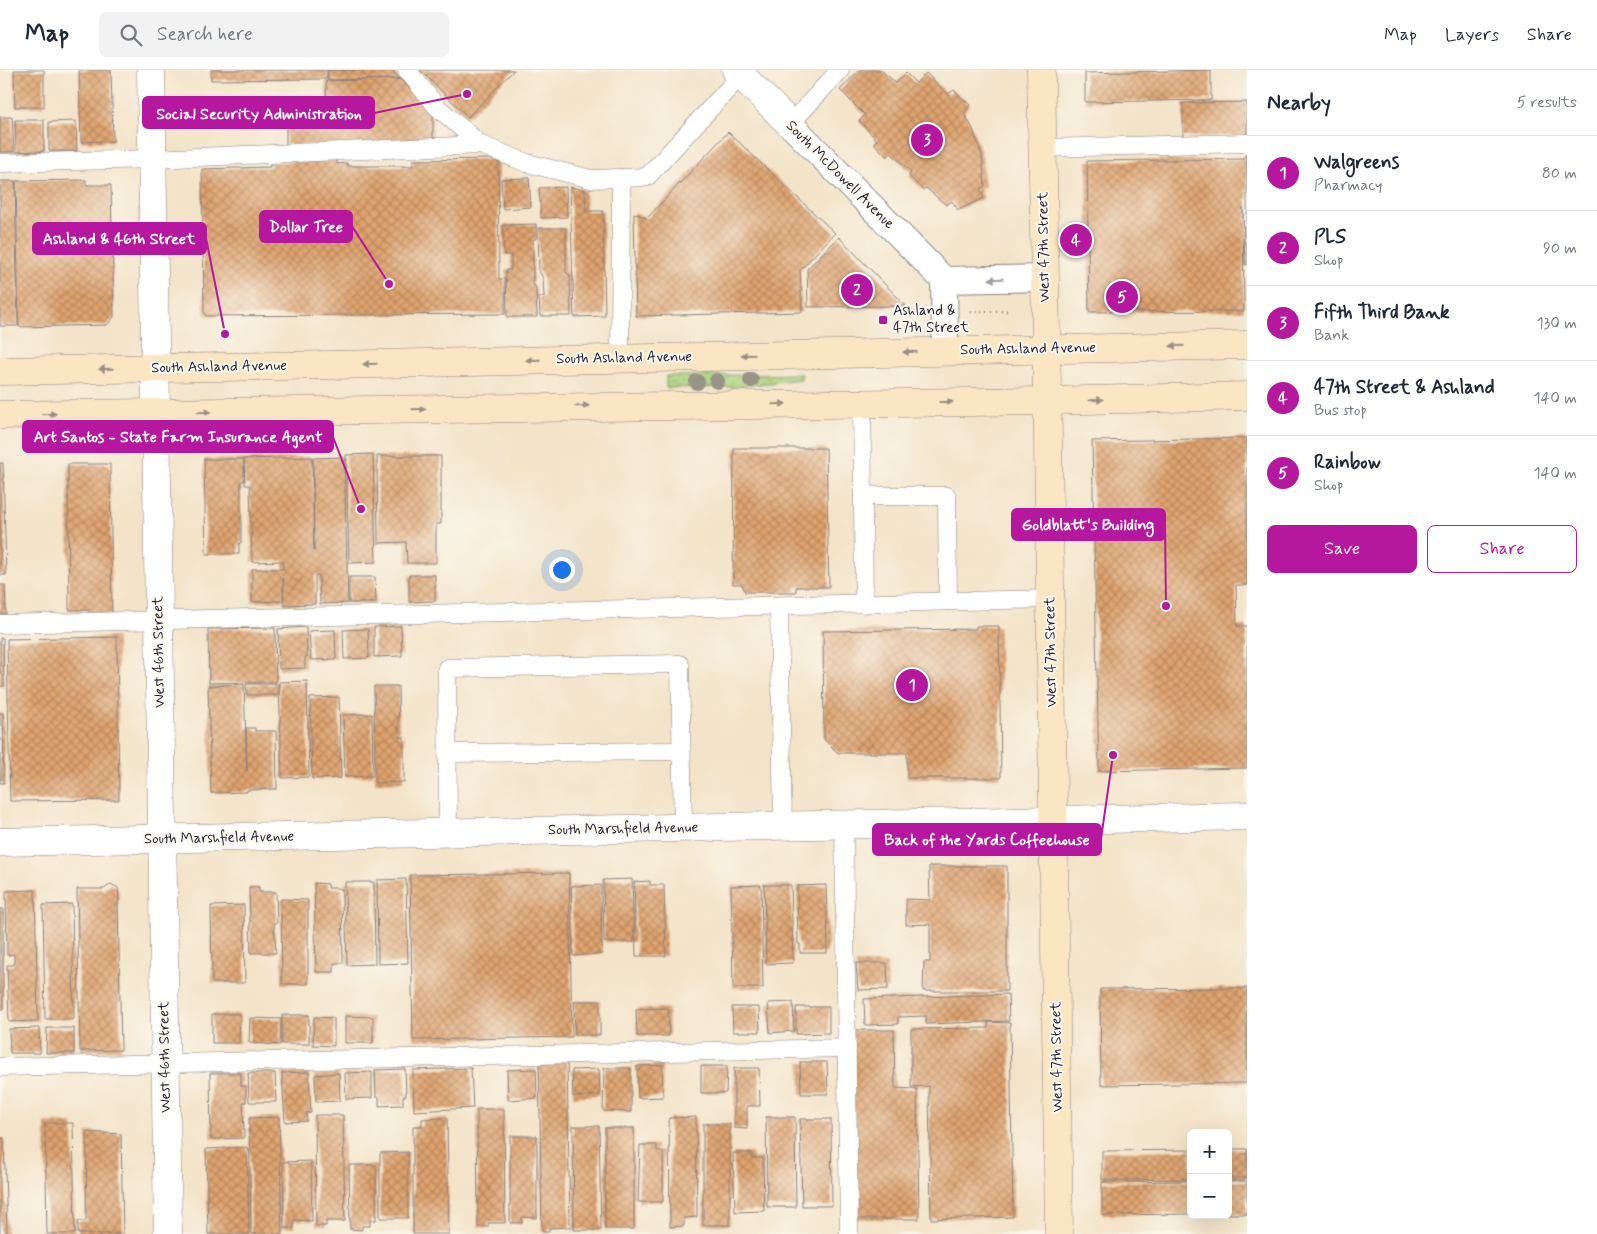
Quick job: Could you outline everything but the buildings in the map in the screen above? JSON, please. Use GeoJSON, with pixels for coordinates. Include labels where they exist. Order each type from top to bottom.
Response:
{"type":"FeatureCollection","features":[{"type":"Feature","properties":{"kind":"main road","name":"West 47th Street"},"geometry":{"type":"LineString","coordinates":[[1040,70],[1048,401],[1059,1234]]}},
{"type":"Feature","properties":{"kind":"main road","name":"South Ashland Avenue"},"geometry":{"type":"LineString","coordinates":[[0,370],[1247,345]]}},
{"type":"Feature","properties":{"kind":"main road"},"geometry":{"type":"LineString","coordinates":[[0,415],[1048,401],[1247,396]]}},
{"type":"Feature","properties":{"kind":"street","name":"West 46th Street"},"geometry":{"type":"LineString","coordinates":[[151,70],[168,1234]]}},
{"type":"Feature","properties":{"kind":"street","name":"South McDowell Avenue"},"geometry":{"type":"LineString","coordinates":[[739,72],[944,280]]}},
{"type":"Feature","properties":{"kind":"street"},"geometry":{"type":"LineString","coordinates":[[945,351],[944,280],[1045,278]]}},
{"type":"Feature","properties":{"kind":"street","name":"South Marshfield Avenue"},"geometry":{"type":"LineString","coordinates":[[0,842],[1247,816]]}},
{"type":"Feature","properties":{"kind":"lane"},"geometry":{"type":"LineString","coordinates":[[406,70],[437,107],[481,145],[527,163],[591,179],[647,177],[739,72]]}},
{"type":"Feature","properties":{"kind":"lane"},"geometry":{"type":"LineString","coordinates":[[790,124],[840,70]]}},
{"type":"Feature","properties":{"kind":"lane"},"geometry":{"type":"LineString","coordinates":[[1042,148],[1247,143]]}},
{"type":"Feature","properties":{"kind":"lane"},"geometry":{"type":"LineString","coordinates":[[0,163],[152,159],[481,145]]}},
{"type":"Feature","properties":{"kind":"lane"},"geometry":{"type":"LineString","coordinates":[[620,358],[621,178]]}},
{"type":"Feature","properties":{"kind":"lane"},"geometry":{"type":"LineString","coordinates":[[862,402],[864,604]]}},
{"type":"Feature","properties":{"kind":"lane"},"geometry":{"type":"LineString","coordinates":[[863,496],[947,496],[948,602]]}},
{"type":"Feature","properties":{"kind":"lane"},"geometry":{"type":"LineString","coordinates":[[0,624],[1050,599]]}},
{"type":"Feature","properties":{"kind":"lane"},"geometry":{"type":"LineString","coordinates":[[779,606],[783,825]]}},
{"type":"Feature","properties":{"kind":"lane"},"geometry":{"type":"LineString","coordinates":[[448,833],[447,668],[680,664],[683,828]]}},
{"type":"Feature","properties":{"kind":"lane"},"geometry":{"type":"LineString","coordinates":[[447,753],[681,751]]}},
{"type":"Feature","properties":{"kind":"lane"},"geometry":{"type":"LineString","coordinates":[[844,824],[849,1234]]}},
{"type":"Feature","properties":{"kind":"lane"},"geometry":{"type":"LineString","coordinates":[[0,1067],[847,1048]]}},
{"type":"Feature","properties":{"kind":"path"},"geometry":{"type":"LineString","coordinates":[[970,312],[1007,311]]}},
{"type":"Feature","properties":{"kind":"green space"},"geometry":{"type":"Polygon","coordinates":[[[802,374],[801,379],[734,387],[666,388],[666,376],[802,374]]]}},
{"type":"Feature","properties":{"kind":"place","name":"Social Security Administration"},"geometry":{"type":"Point","coordinates":[467,94]}},
{"type":"Feature","properties":{"kind":"place","name":"Fifth Third Bank"},"geometry":{"type":"Point","coordinates":[927,140]}},
{"type":"Feature","properties":{"kind":"place","name":"47th Street & Ashland"},"geometry":{"type":"Point","coordinates":[1076,240]}},
{"type":"Feature","properties":{"kind":"place","name":"Dollar Tree"},"geometry":{"type":"Point","coordinates":[389,284]}},
{"type":"Feature","properties":{"kind":"place","name":"PLS"},"geometry":{"type":"Point","coordinates":[857,290]}},
{"type":"Feature","properties":{"kind":"place","name":"Rainbow"},"geometry":{"type":"Point","coordinates":[1122,297]}},
{"type":"Feature","properties":{"kind":"place","name":"Ashland & 47th Street"},"geometry":{"type":"Point","coordinates":[883,320]}},
{"type":"Feature","properties":{"kind":"place","name":"Ashland & 46th Street"},"geometry":{"type":"Point","coordinates":[225,334]}},
{"type":"Feature","properties":{"kind":"place","name":"Art Santos - State Farm Insurance Agent"},"geometry":{"type":"Point","coordinates":[361,509]}},
{"type":"Feature","properties":{"kind":"place","name":"Goldblatt's Building"},"geometry":{"type":"Point","coordinates":[1166,606]}},
{"type":"Feature","properties":{"kind":"place","name":"Walgreens"},"geometry":{"type":"Point","coordinates":[912,685]}},
{"type":"Feature","properties":{"kind":"place","name":"Back of the Yards Coffeehouse"},"geometry":{"type":"Point","coordinates":[1113,755]}}]}
